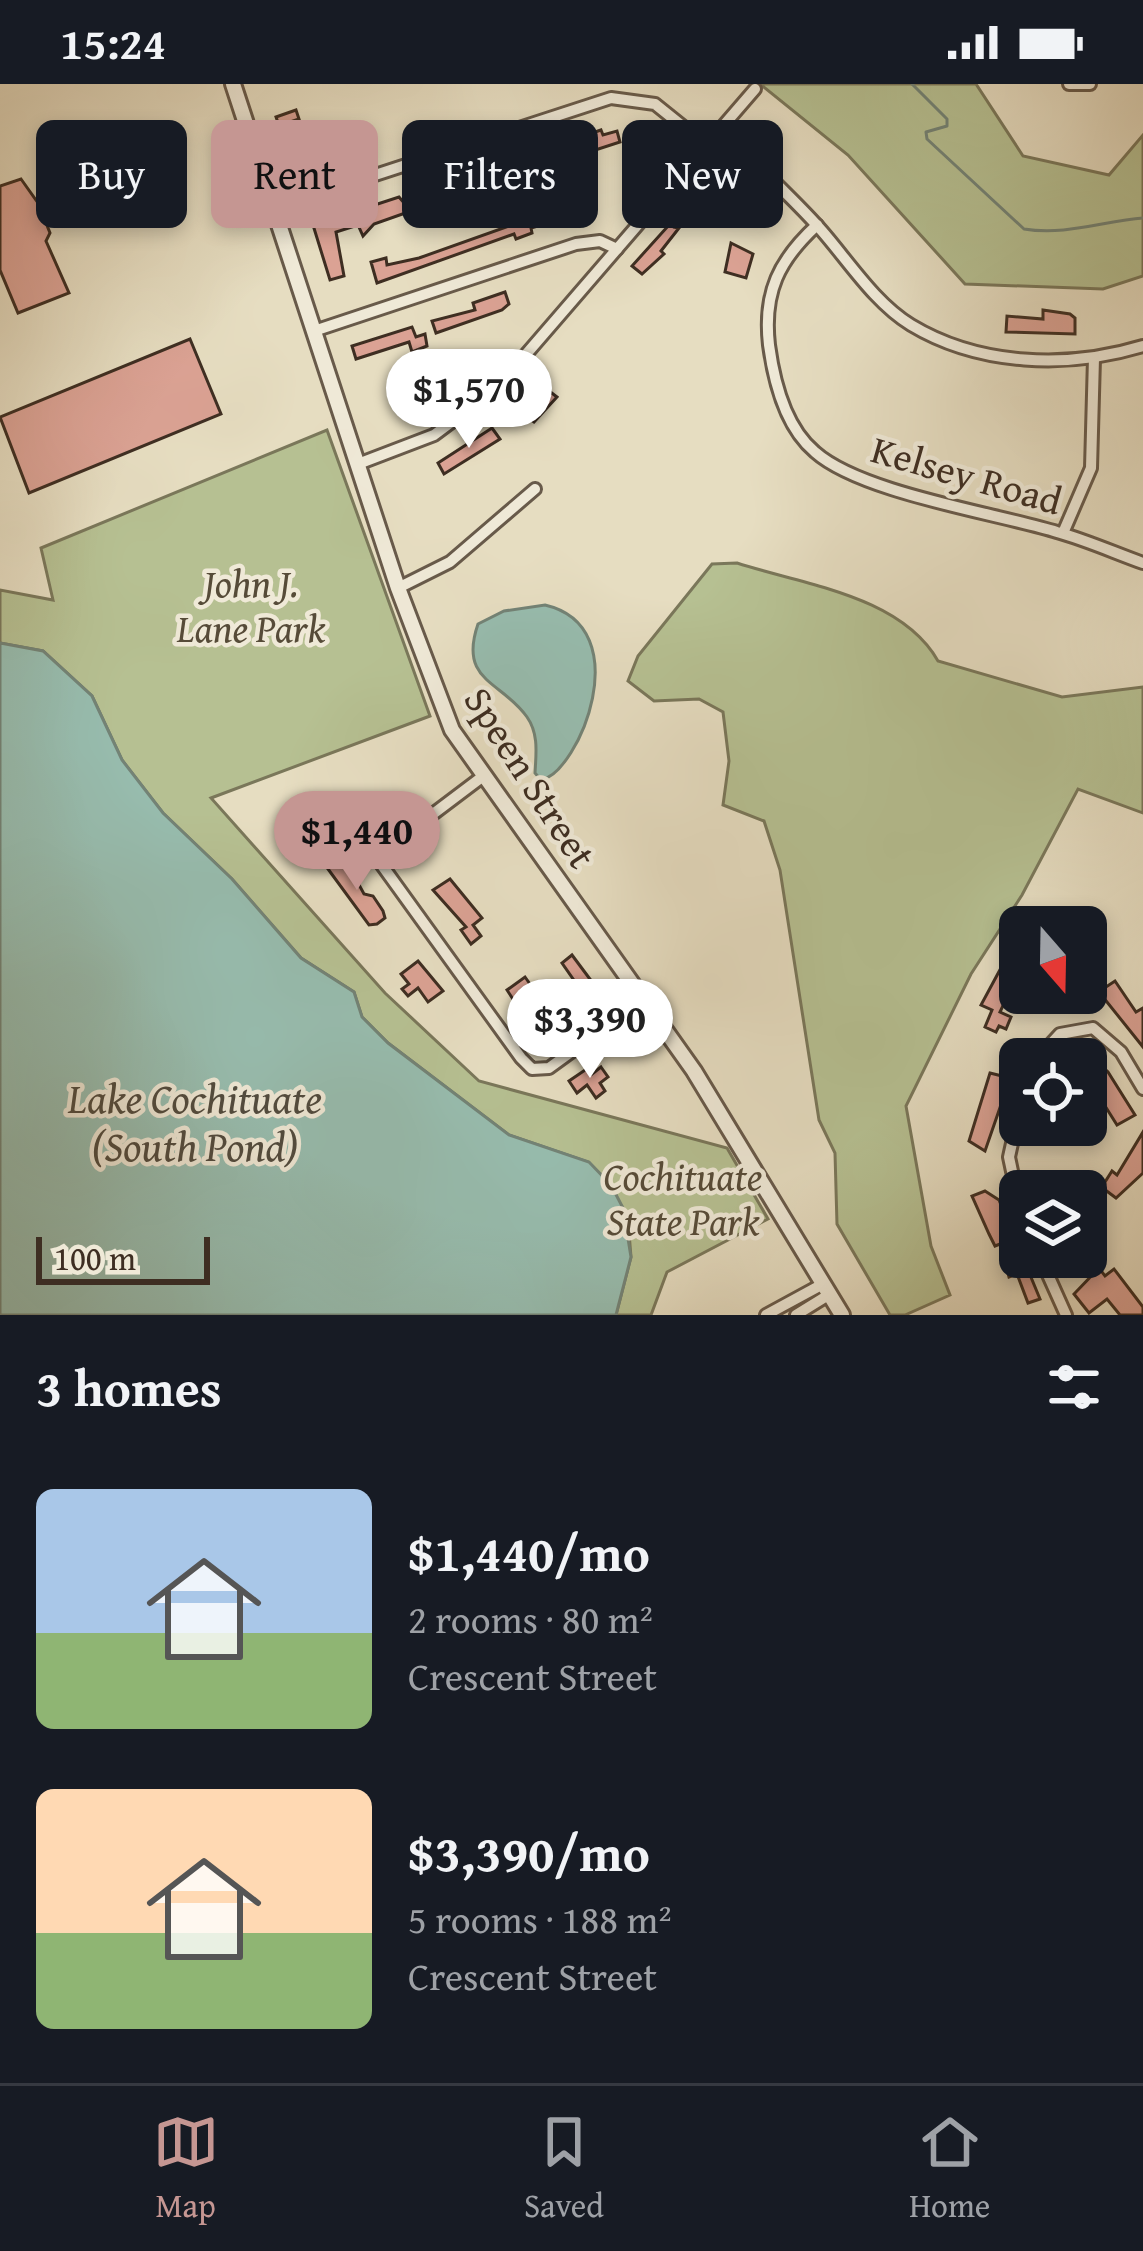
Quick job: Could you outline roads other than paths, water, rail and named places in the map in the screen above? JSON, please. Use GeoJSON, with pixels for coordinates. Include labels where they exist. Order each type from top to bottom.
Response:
{"type":"FeatureCollection","features":[{"type":"Feature","properties":{"kind":"street","name":"Speen Street"},"geometry":{"type":"LineString","coordinates":[[233,84],[245,120]]}},
{"type":"Feature","properties":{"kind":"street"},"geometry":{"type":"LineString","coordinates":[[1069,84],[1090,84]]}},
{"type":"Feature","properties":{"kind":"street"},"geometry":{"type":"LineString","coordinates":[[728,120],[754,89]]}},
{"type":"Feature","properties":{"kind":"street"},"geometry":{"type":"LineString","coordinates":[[378,174],[611,98],[656,104],[675,120]]}},
{"type":"Feature","properties":{"kind":"street"},"geometry":{"type":"LineString","coordinates":[[783,190],[881,300],[909,324],[944,341],[998,358],[1094,358],[1143,346]]}},
{"type":"Feature","properties":{"kind":"street","name":"Kelsey Road"},"geometry":{"type":"LineString","coordinates":[[817,225],[776,272],[766,310],[776,383],[801,437],[815,453],[874,482],[1063,533],[1143,563]]}},
{"type":"Feature","properties":{"kind":"street","name":"Speen Street"},"geometry":{"type":"LineString","coordinates":[[281,228],[398,588],[445,715],[482,777],[644,999],[842,1315]]}},
{"type":"Feature","properties":{"kind":"street"},"geometry":{"type":"LineString","coordinates":[[358,464],[434,435],[479,403],[635,228]]}},
{"type":"Feature","properties":{"kind":"street"},"geometry":{"type":"LineString","coordinates":[[314,331],[576,244],[600,241],[617,249]]}},
{"type":"Feature","properties":{"kind":"street"},"geometry":{"type":"LineString","coordinates":[[1063,533],[1091,468],[1094,358]]}},
{"type":"Feature","properties":{"kind":"street"},"geometry":{"type":"LineString","coordinates":[[398,588],[450,562],[535,489]]}},
{"type":"Feature","properties":{"kind":"street"},"geometry":{"type":"LineString","coordinates":[[482,777],[376,857],[521,1058],[532,1069],[549,1068],[644,999]]}},
{"type":"Feature","properties":{"kind":"street"},"geometry":{"type":"LineString","coordinates":[[1056,1038],[1093,1028],[1105,1038]]}},
{"type":"Feature","properties":{"kind":"street"},"geometry":{"type":"LineString","coordinates":[[1107,1040],[1121,1052],[1143,1089]]}},
{"type":"Feature","properties":{"kind":"street"},"geometry":{"type":"LineString","coordinates":[[1049,1278],[1066,1315]]}},
{"type":"Feature","properties":{"kind":"street"},"geometry":{"type":"LineString","coordinates":[[766,1315],[826,1289]]}},
{"type":"Feature","properties":{"kind":"street"},"geometry":{"type":"LineString","coordinates":[[796,1315],[826,1289]]}},
{"type":"Feature","properties":{"kind":"water"},"geometry":{"type":"Polygon","coordinates":[[[545,605],[573,619],[589,641],[595,668],[584,727],[571,753],[541,780],[535,773],[531,724],[478,669],[473,643],[478,624],[504,611],[545,605]]]}},
{"type":"Feature","properties":{"kind":"water","name":"Lake Cochituate (South Pond)"},"geometry":{"type":"Polygon","coordinates":[[[0,643],[43,651],[92,696],[122,760],[163,813],[232,879],[301,958],[354,992],[362,1017],[388,1043],[509,1135],[589,1162],[611,1185],[623,1208],[631,1257],[616,1315],[0,1315],[0,643]]]}},
{"type":"Feature","properties":{"kind":"waterway"},"geometry":{"type":"LineString","coordinates":[[912,84],[947,119],[947,126],[926,132],[927,139],[1024,229],[1069,229],[1143,218]]}},
{"type":"Feature","properties":{"kind":"park label","name":"John J. Lane Park"},"geometry":{"type":"Point","coordinates":[251,604]}},
{"type":"Feature","properties":{"kind":"park label","name":"Cochituate State Park"},"geometry":{"type":"Point","coordinates":[683,1198]}}]}
